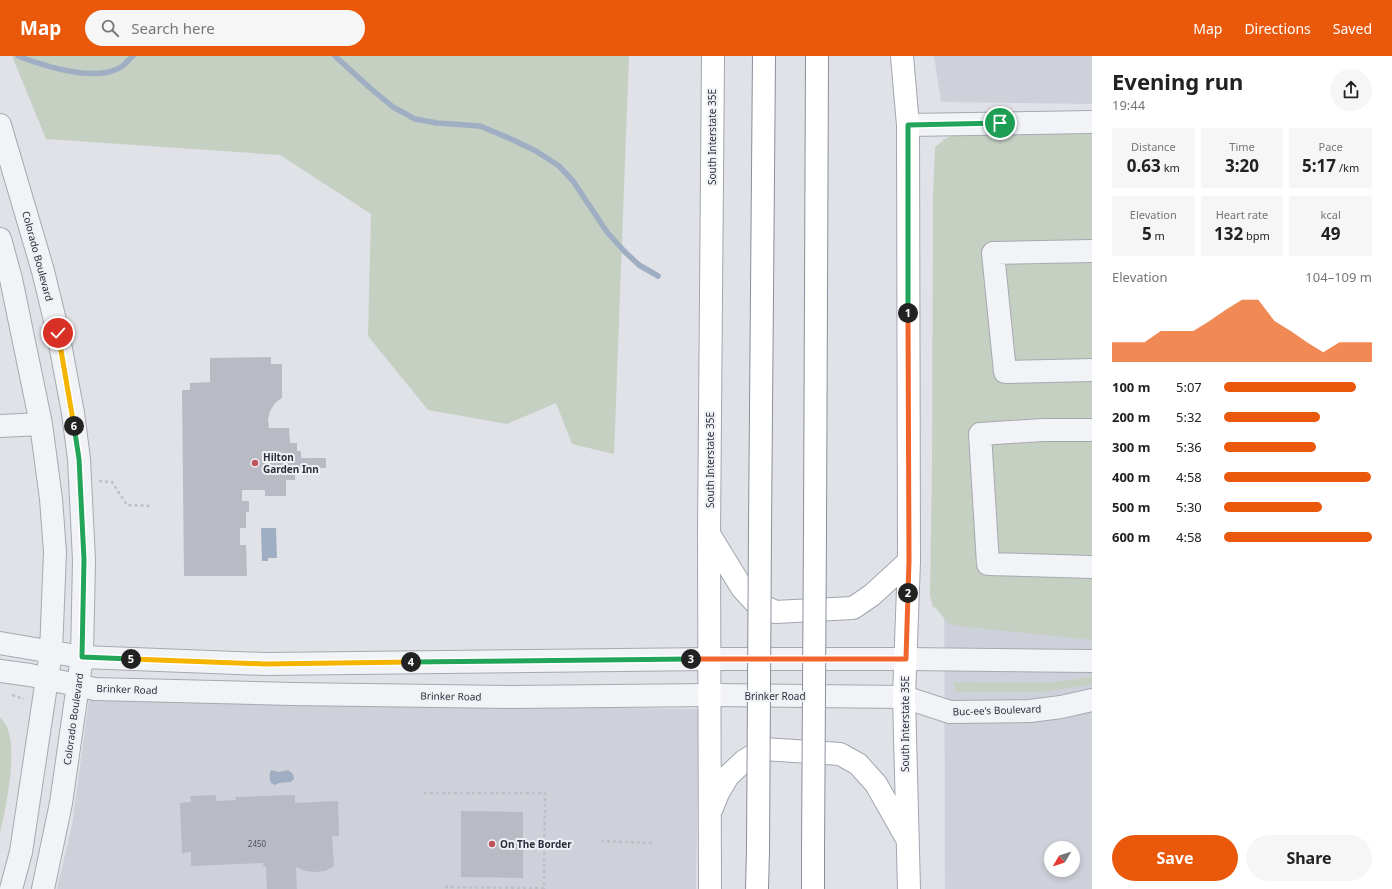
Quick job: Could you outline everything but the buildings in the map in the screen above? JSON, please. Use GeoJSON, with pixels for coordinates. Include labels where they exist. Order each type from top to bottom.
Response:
{"type":"FeatureCollection","features":[{"type":"Feature","properties":{"kind":"main road","name":"South Interstate 35E"},"geometry":{"type":"LineString","coordinates":[[710,889],[709,534],[713,56]]}},
{"type":"Feature","properties":{"kind":"main road"},"geometry":{"type":"LineString","coordinates":[[758,889],[764,56]]}},
{"type":"Feature","properties":{"kind":"main road"},"geometry":{"type":"LineString","coordinates":[[813,889],[817,56]]}},
{"type":"Feature","properties":{"kind":"main road","name":"South Interstate 35E"},"geometry":{"type":"LineString","coordinates":[[902,56],[908,125],[909,561],[904,697],[909,889]]}},
{"type":"Feature","properties":{"kind":"main road"},"geometry":{"type":"LineString","coordinates":[[709,534],[742,588],[754,601],[776,612],[853,608],[886,584],[909,561]]}},
{"type":"Feature","properties":{"kind":"main road"},"geometry":{"type":"LineString","coordinates":[[710,813],[728,776],[744,761],[764,749],[840,754],[858,764],[876,784],[908,840]]}},
{"type":"Feature","properties":{"kind":"street"},"geometry":{"type":"LineString","coordinates":[[908,125],[1092,122]]}},
{"type":"Feature","properties":{"kind":"street","name":"Colorado Boulevard"},"geometry":{"type":"LineString","coordinates":[[0,125],[4,155],[43,271],[59,340],[73,413],[79,459],[84,560],[82,657],[61,803],[44,889]]}},
{"type":"Feature","properties":{"kind":"street"},"geometry":{"type":"LineString","coordinates":[[0,240],[4,281],[41,424],[51,499],[54,552],[51,652],[48,678],[21,852],[11,889]]}},
{"type":"Feature","properties":{"kind":"street"},"geometry":{"type":"LineString","coordinates":[[1092,251],[993,253],[1005,372],[1092,370]]}},
{"type":"Feature","properties":{"kind":"street"},"geometry":{"type":"LineString","coordinates":[[4,281],[43,271]]}},
{"type":"Feature","properties":{"kind":"street"},"geometry":{"type":"LineString","coordinates":[[0,426],[41,424]]}},
{"type":"Feature","properties":{"kind":"street"},"geometry":{"type":"LineString","coordinates":[[1092,430],[1043,430],[980,434],[988,564],[1092,567]]}},
{"type":"Feature","properties":{"kind":"street"},"geometry":{"type":"LineString","coordinates":[[0,643],[82,657],[265,664],[710,659],[1092,661]]}},
{"type":"Feature","properties":{"kind":"street"},"geometry":{"type":"LineString","coordinates":[[366,695],[370,663]]}},
{"type":"Feature","properties":{"kind":"street","name":"Brinker Road"},"geometry":{"type":"LineString","coordinates":[[0,671],[48,678],[95,688],[292,694],[511,697],[710,695],[904,697]]}},
{"type":"Feature","properties":{"kind":"street","name":"Buc-ee's Boulevard"},"geometry":{"type":"LineString","coordinates":[[904,697],[950,712],[1030,711],[1061,707],[1092,700]]}},
{"type":"Feature","properties":{"kind":"path"},"geometry":{"type":"LineString","coordinates":[[97,481],[112,482],[127,505],[151,506]]}},
{"type":"Feature","properties":{"kind":"path"},"geometry":{"type":"LineString","coordinates":[[424,793],[545,793],[544,888],[444,889]]}},
{"type":"Feature","properties":{"kind":"path"},"geometry":{"type":"LineString","coordinates":[[601,841],[653,843]]}},
{"type":"Feature","properties":{"kind":"shaded area"},"geometry":{"type":"Polygon","coordinates":[[[934,56],[1092,56],[1092,104],[941,102],[934,56]]]}},
{"type":"Feature","properties":{"kind":"shaded area"},"geometry":{"type":"Polygon","coordinates":[[[1092,136],[1092,889],[945,889],[943,139],[1092,136]]]}},
{"type":"Feature","properties":{"kind":"shaded area"},"geometry":{"type":"Polygon","coordinates":[[[89,700],[699,709],[696,889],[57,889],[72,825],[89,700]]]}},
{"type":"Feature","properties":{"kind":"green space"},"geometry":{"type":"Polygon","coordinates":[[[12,56],[629,56],[614,454],[572,444],[556,403],[507,424],[428,410],[368,336],[371,214],[280,155],[46,139],[12,56]]]}},
{"type":"Feature","properties":{"kind":"green space"},"geometry":{"type":"Polygon","coordinates":[[[1092,131],[1092,640],[959,626],[948,623],[935,607],[933,608],[930,596],[933,195],[935,147],[951,135],[1092,131]]]}},
{"type":"Feature","properties":{"kind":"green space"},"geometry":{"type":"Polygon","coordinates":[[[1092,677],[1092,685],[1040,692],[955,692],[954,682],[1047,683],[1092,677]]]}},
{"type":"Feature","properties":{"kind":"green space"},"geometry":{"type":"Polygon","coordinates":[[[0,717],[5,723],[10,740],[11,766],[8,796],[0,833],[0,717]]]}},
{"type":"Feature","properties":{"kind":"water"},"geometry":{"type":"Polygon","coordinates":[[[261,528],[276,528],[277,558],[268,558],[268,561],[262,561],[261,528]]]}},
{"type":"Feature","properties":{"kind":"water"},"geometry":{"type":"Polygon","coordinates":[[[271,770],[279,772],[288,770],[293,774],[294,779],[291,782],[279,783],[275,785],[271,783],[270,780],[271,770]]]}},
{"type":"Feature","properties":{"kind":"waterway"},"geometry":{"type":"LineString","coordinates":[[18,56],[55,68],[84,73],[110,72],[121,67],[133,56]]}},
{"type":"Feature","properties":{"kind":"waterway"},"geometry":{"type":"LineString","coordinates":[[335,56],[393,107],[415,119],[437,123],[480,126],[536,151],[559,166],[573,181],[607,232],[639,265],[658,276]]}},
{"type":"Feature","properties":{"kind":"place","name":"Hilton Garden Inn"},"geometry":{"type":"Point","coordinates":[255,463]}},
{"type":"Feature","properties":{"kind":"place","name":"On The Border"},"geometry":{"type":"Point","coordinates":[492,844]}},
{"type":"Feature","properties":{"kind":"route"},"geometry":{"type":"LineString","coordinates":[[58,333],[73,413],[79,459],[84,560],[82,657],[265,664],[710,659],[906,659],[909,561],[908,125],[1000,123]]}}]}
